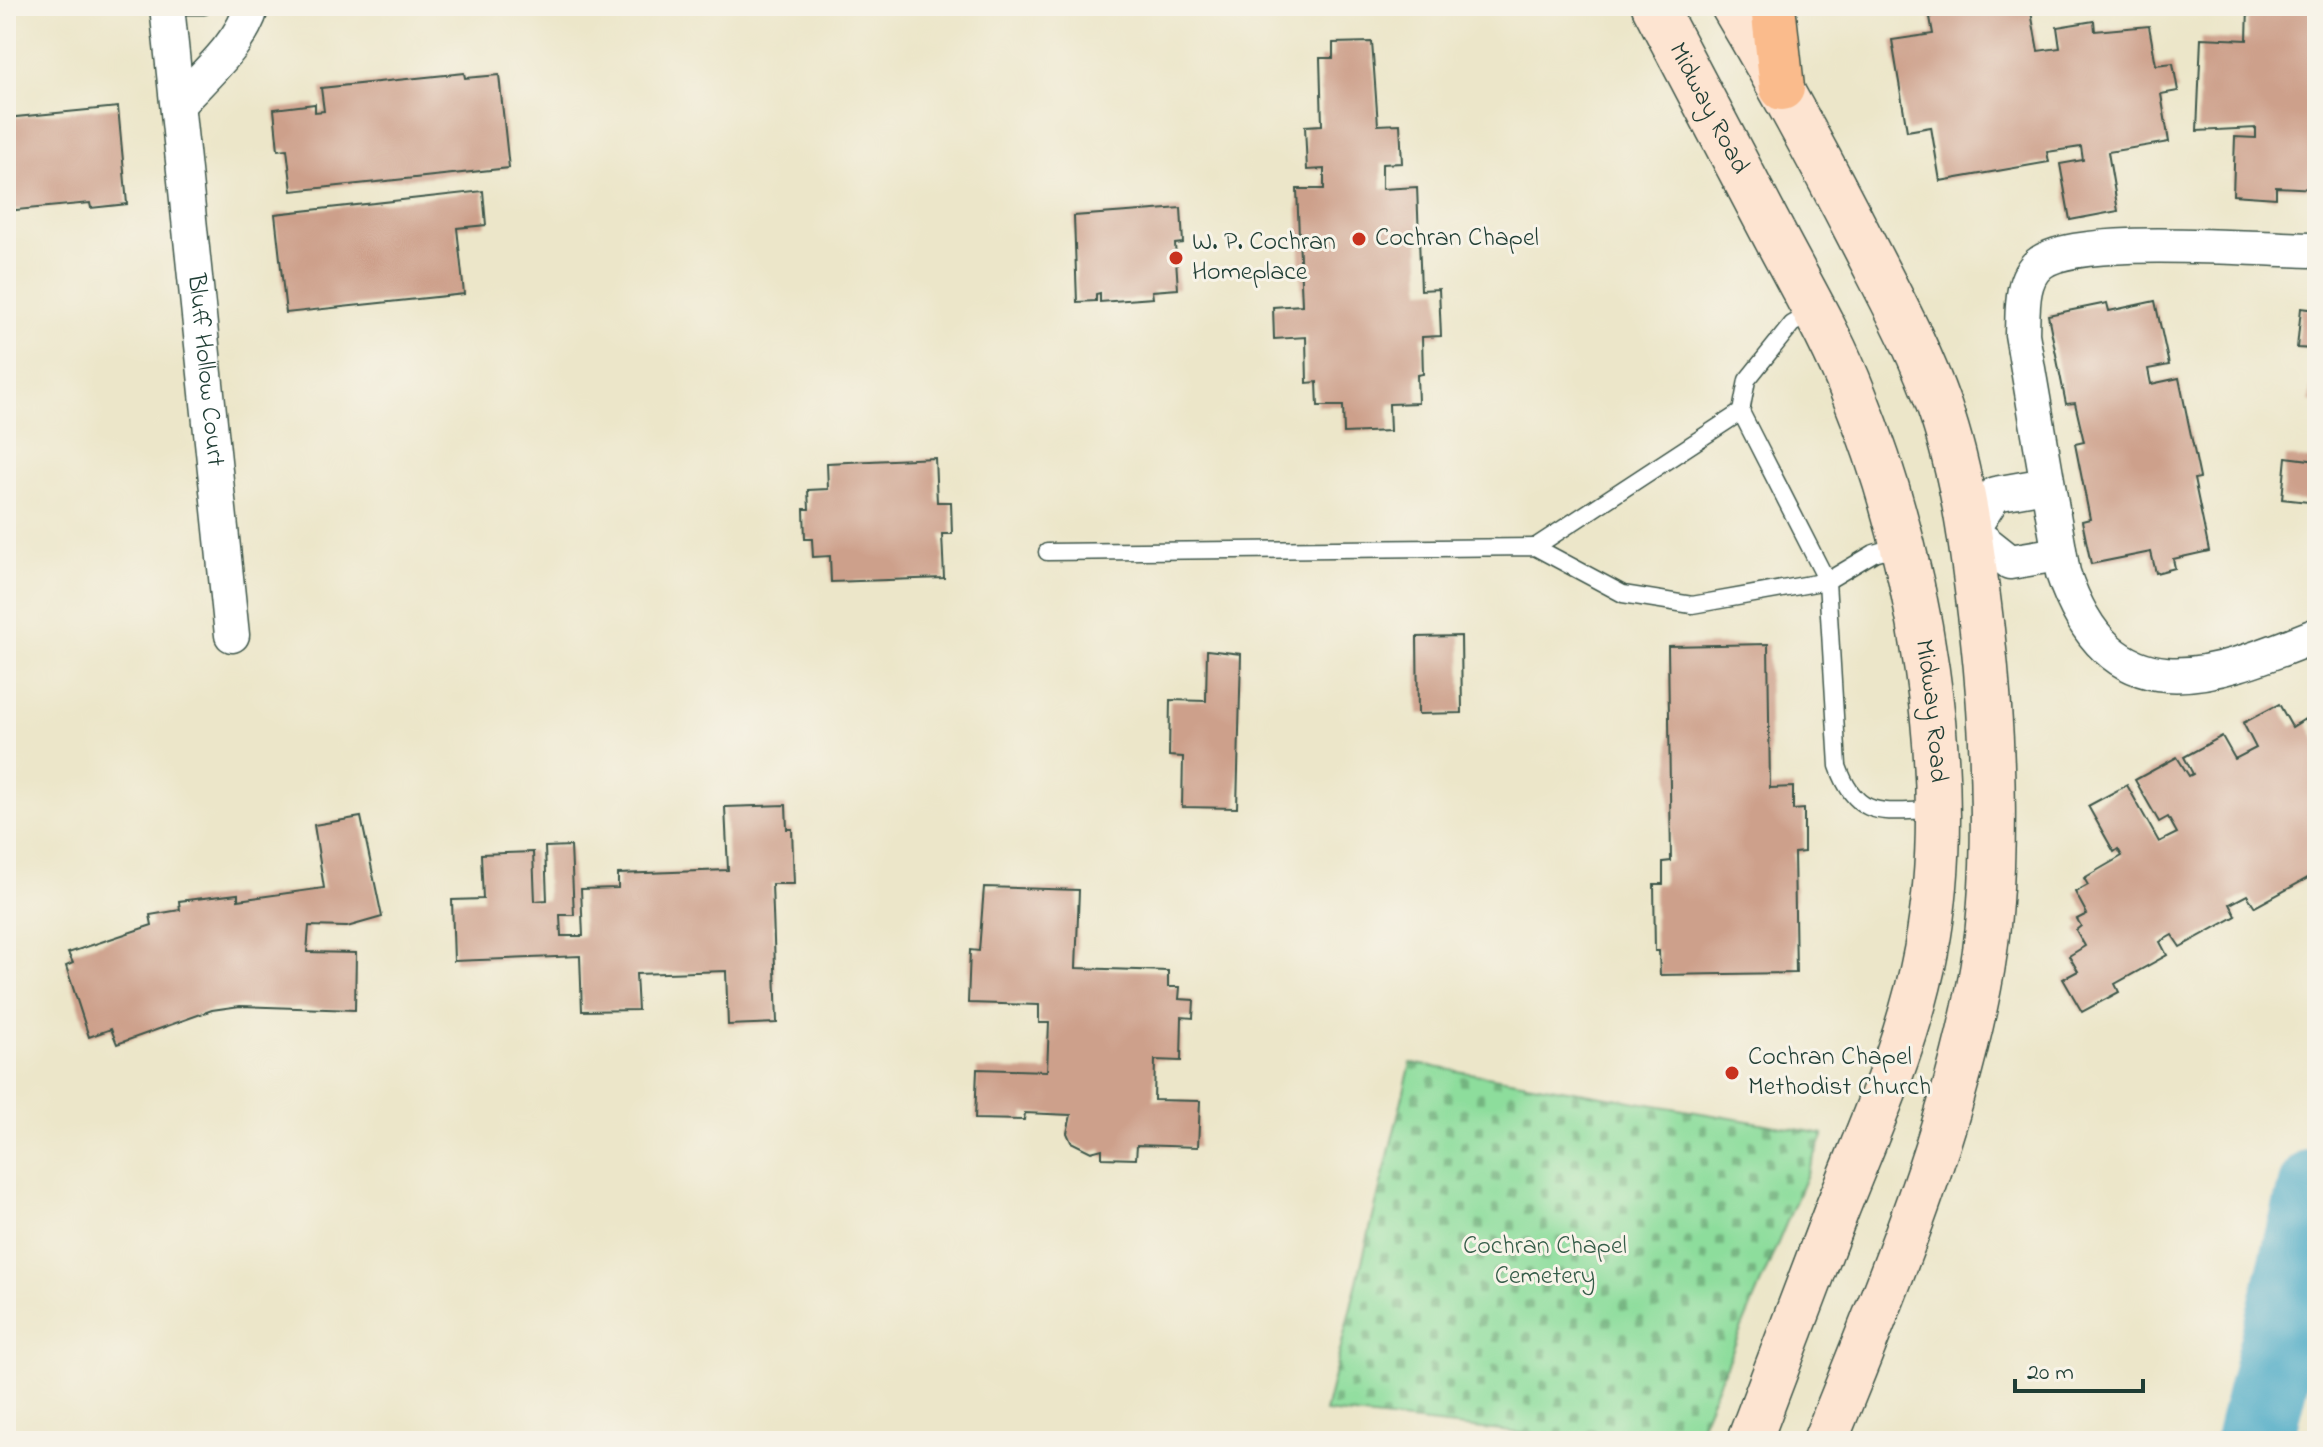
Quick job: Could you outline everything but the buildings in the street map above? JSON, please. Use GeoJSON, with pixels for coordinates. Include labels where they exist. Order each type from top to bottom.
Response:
{"type":"FeatureCollection","features":[{"type":"Feature","properties":{"kind":"main road","name":"Midway Road"},"geometry":{"type":"LineString","coordinates":[[1654,6],[1854,393],[1881,469],[1901,545],[1922,634],[1933,716],[1936,810],[1933,902],[1927,950],[1912,1015],[1891,1077],[1749,1441]]}},
{"type":"Feature","properties":{"kind":"main road"},"geometry":{"type":"LineString","coordinates":[[1733,6],[1782,88],[1900,317],[1939,406],[1971,531],[1986,670],[1992,865],[1980,984],[1950,1109],[1911,1227],[1825,1441]]}},
{"type":"Feature","properties":{"kind":"main road"},"geometry":{"type":"LineString","coordinates":[[1773,6],[1782,88]]}},
{"type":"Feature","properties":{"kind":"main road"},"geometry":{"type":"LineString","coordinates":[[1901,545],[1971,531]]}},
{"type":"Feature","properties":{"kind":"street","name":"Bluff Hollow Court"},"geometry":{"type":"LineString","coordinates":[[170,6],[232,635]]}},
{"type":"Feature","properties":{"kind":"street"},"geometry":{"type":"LineString","coordinates":[[178,104],[229,47],[247,22],[252,6]]}},
{"type":"Feature","properties":{"kind":"street"},"geometry":{"type":"LineString","coordinates":[[2317,250],[2101,247],[2065,251],[2037,265],[2023,294],[2022,334],[2059,554],[2074,604],[2092,633],[2119,656],[2148,673],[2205,675],[2317,635]]}},
{"type":"Feature","properties":{"kind":"street"},"geometry":{"type":"LineString","coordinates":[[2046,485],[1995,494],[1971,531],[2010,562],[2059,554]]}},
{"type":"Feature","properties":{"kind":"lane"},"geometry":{"type":"LineString","coordinates":[[170,6],[204,6]]}},
{"type":"Feature","properties":{"kind":"lane"},"geometry":{"type":"LineString","coordinates":[[1814,311],[1792,324],[1747,380],[1741,412],[1827,581],[1838,766],[1845,788],[1856,802],[1873,811],[1936,810]]}},
{"type":"Feature","properties":{"kind":"lane"},"geometry":{"type":"LineString","coordinates":[[1535,547],[1741,412]]}},
{"type":"Feature","properties":{"kind":"lane"},"geometry":{"type":"LineString","coordinates":[[1047,552],[1535,547],[1623,594],[1692,605],[1827,581],[1874,553],[1901,545]]}},
{"type":"Feature","properties":{"kind":"green space","name":"Cochran Chapel Cemetery"},"geometry":{"type":"Polygon","coordinates":[[[1411,1063],[1824,1134],[1694,1441],[1594,1441],[1325,1412],[1411,1063]]]}},
{"type":"Feature","properties":{"kind":"waterway"},"geometry":{"type":"LineString","coordinates":[[2254,1441],[2317,1187]]}},
{"type":"Feature","properties":{"kind":"place","name":"Cochran Chapel"},"geometry":{"type":"Point","coordinates":[1359,239]}},
{"type":"Feature","properties":{"kind":"place","name":"W. P. Cochran Homeplace"},"geometry":{"type":"Point","coordinates":[1176,258]}},
{"type":"Feature","properties":{"kind":"place","name":"Cochran Chapel Methodist Church"},"geometry":{"type":"Point","coordinates":[1732,1073]}}]}
